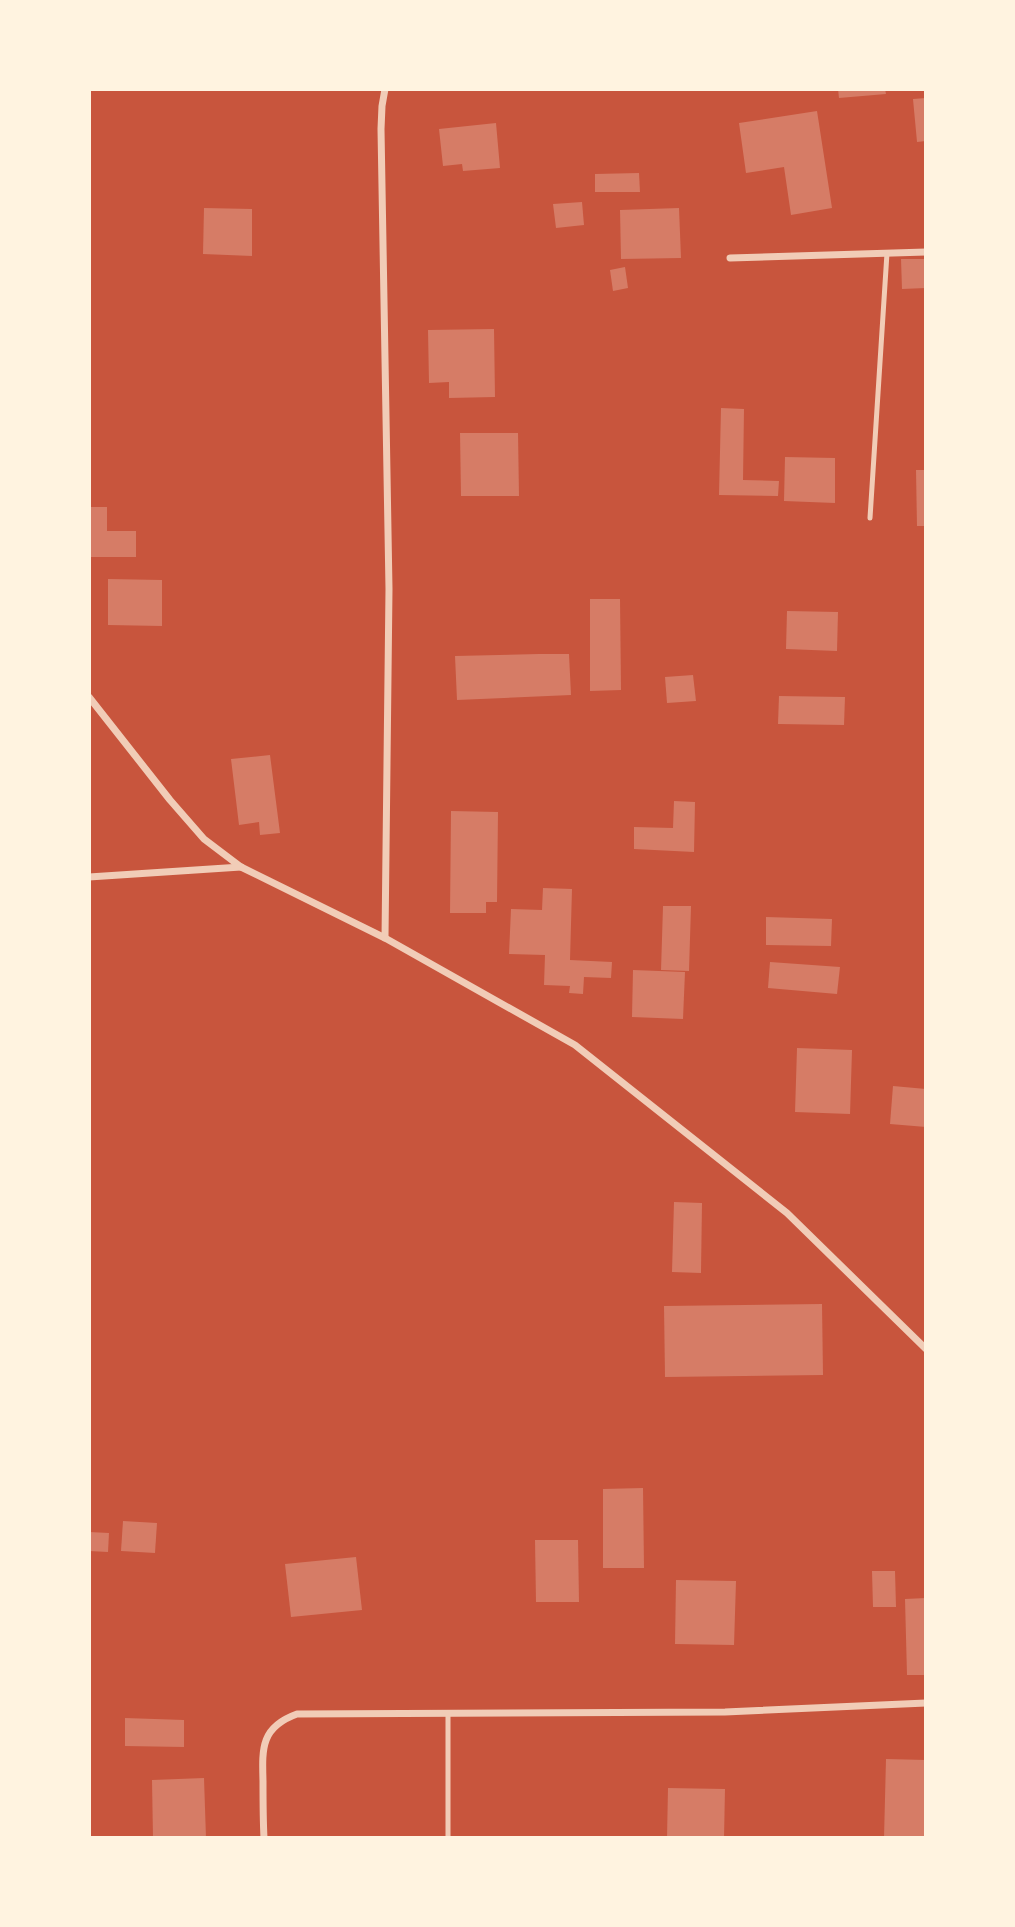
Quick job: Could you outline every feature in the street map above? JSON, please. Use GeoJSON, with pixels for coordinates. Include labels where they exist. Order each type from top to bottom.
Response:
{"type":"FeatureCollection","features":[{"type":"Feature","properties":{"kind":"street"},"geometry":{"type":"LineString","coordinates":[[385,89],[381,129],[388,589],[385,938]]}},
{"type":"Feature","properties":{"kind":"street"},"geometry":{"type":"LineString","coordinates":[[730,258],[926,252]]}},
{"type":"Feature","properties":{"kind":"street"},"geometry":{"type":"LineString","coordinates":[[89,697],[204,839],[241,867],[385,938],[575,1045],[787,1213],[926,1349]]}},
{"type":"Feature","properties":{"kind":"street"},"geometry":{"type":"LineString","coordinates":[[89,877],[241,867]]}},
{"type":"Feature","properties":{"kind":"street"},"geometry":{"type":"LineString","coordinates":[[264,1838],[261,1755],[272,1728],[297,1714],[725,1712],[926,1703]]}},
{"type":"Feature","properties":{"kind":"lane"},"geometry":{"type":"LineString","coordinates":[[870,518],[887,253]]}},
{"type":"Feature","properties":{"kind":"lane"},"geometry":{"type":"LineString","coordinates":[[448,1713],[448,1838]]}},
{"type":"Feature","properties":{"kind":"building"},"geometry":{"type":"Polygon","coordinates":[[[838,89],[885,89],[886,94],[839,98],[838,89]]]}},
{"type":"Feature","properties":{"kind":"building"},"geometry":{"type":"Polygon","coordinates":[[[926,98],[926,141],[917,142],[913,99],[926,98]]]}},
{"type":"Feature","properties":{"kind":"building"},"geometry":{"type":"Polygon","coordinates":[[[817,111],[832,208],[791,215],[784,167],[746,173],[739,123],[817,111]]]}},
{"type":"Feature","properties":{"kind":"building"},"geometry":{"type":"Polygon","coordinates":[[[496,123],[500,168],[463,171],[462,164],[443,166],[439,129],[496,123]]]}},
{"type":"Feature","properties":{"kind":"building"},"geometry":{"type":"Polygon","coordinates":[[[639,173],[640,192],[595,192],[595,174],[639,173]]]}},
{"type":"Feature","properties":{"kind":"building"},"geometry":{"type":"Polygon","coordinates":[[[582,202],[584,225],[556,228],[553,204],[582,202]]]}},
{"type":"Feature","properties":{"kind":"building"},"geometry":{"type":"Polygon","coordinates":[[[204,208],[252,209],[252,256],[203,254],[204,208]]]}},
{"type":"Feature","properties":{"kind":"building"},"geometry":{"type":"Polygon","coordinates":[[[679,208],[681,258],[621,259],[620,210],[679,208]]]}},
{"type":"Feature","properties":{"kind":"building"},"geometry":{"type":"Polygon","coordinates":[[[901,259],[926,259],[926,288],[902,289],[901,259]]]}},
{"type":"Feature","properties":{"kind":"building"},"geometry":{"type":"Polygon","coordinates":[[[625,267],[628,288],[613,291],[610,270],[625,267]]]}},
{"type":"Feature","properties":{"kind":"building"},"geometry":{"type":"Polygon","coordinates":[[[494,329],[495,397],[449,398],[449,382],[429,383],[428,330],[494,329]]]}},
{"type":"Feature","properties":{"kind":"building"},"geometry":{"type":"Polygon","coordinates":[[[721,408],[744,409],[743,480],[779,481],[778,496],[719,495],[721,408]]]}},
{"type":"Feature","properties":{"kind":"building"},"geometry":{"type":"Polygon","coordinates":[[[460,433],[518,433],[519,496],[461,496],[460,433]]]}},
{"type":"Feature","properties":{"kind":"building"},"geometry":{"type":"Polygon","coordinates":[[[785,457],[835,458],[835,503],[784,501],[785,457]]]}},
{"type":"Feature","properties":{"kind":"building"},"geometry":{"type":"Polygon","coordinates":[[[916,470],[926,470],[926,526],[917,526],[916,470]]]}},
{"type":"Feature","properties":{"kind":"building"},"geometry":{"type":"Polygon","coordinates":[[[89,507],[107,507],[107,531],[136,531],[136,557],[89,557],[89,507]]]}},
{"type":"Feature","properties":{"kind":"building"},"geometry":{"type":"Polygon","coordinates":[[[108,579],[162,580],[162,626],[108,625],[108,579]]]}},
{"type":"Feature","properties":{"kind":"building"},"geometry":{"type":"Polygon","coordinates":[[[590,599],[620,599],[621,690],[590,691],[590,599]]]}},
{"type":"Feature","properties":{"kind":"building"},"geometry":{"type":"Polygon","coordinates":[[[787,611],[838,612],[837,651],[786,649],[787,611]]]}},
{"type":"Feature","properties":{"kind":"building"},"geometry":{"type":"Polygon","coordinates":[[[569,654],[571,695],[457,700],[455,656],[569,654]]]}},
{"type":"Feature","properties":{"kind":"building"},"geometry":{"type":"Polygon","coordinates":[[[693,675],[696,701],[667,703],[665,677],[693,675]]]}},
{"type":"Feature","properties":{"kind":"building"},"geometry":{"type":"Polygon","coordinates":[[[779,696],[845,697],[844,725],[778,724],[779,696]]]}},
{"type":"Feature","properties":{"kind":"building"},"geometry":{"type":"Polygon","coordinates":[[[270,755],[280,833],[260,835],[259,822],[239,825],[231,759],[270,755]]]}},
{"type":"Feature","properties":{"kind":"building"},"geometry":{"type":"Polygon","coordinates":[[[674,801],[695,802],[694,852],[634,849],[634,827],[673,828],[674,801]]]}},
{"type":"Feature","properties":{"kind":"building"},"geometry":{"type":"Polygon","coordinates":[[[451,811],[498,812],[497,902],[486,902],[486,913],[450,913],[451,811]]]}},
{"type":"Feature","properties":{"kind":"building"},"geometry":{"type":"Polygon","coordinates":[[[543,888],[572,889],[570,960],[612,962],[611,978],[584,977],[583,994],[569,993],[570,986],[544,985],[545,955],[509,954],[511,909],[542,910],[543,888]]]}},
{"type":"Feature","properties":{"kind":"building"},"geometry":{"type":"Polygon","coordinates":[[[663,906],[691,906],[689,971],[661,970],[663,906]]]}},
{"type":"Feature","properties":{"kind":"building"},"geometry":{"type":"Polygon","coordinates":[[[766,917],[832,919],[831,946],[766,945],[766,917]]]}},
{"type":"Feature","properties":{"kind":"building"},"geometry":{"type":"Polygon","coordinates":[[[770,962],[840,967],[837,994],[768,988],[770,962]]]}},
{"type":"Feature","properties":{"kind":"building"},"geometry":{"type":"Polygon","coordinates":[[[633,970],[685,972],[683,1019],[632,1017],[633,970]]]}},
{"type":"Feature","properties":{"kind":"building"},"geometry":{"type":"Polygon","coordinates":[[[797,1048],[852,1050],[850,1114],[795,1112],[797,1048]]]}},
{"type":"Feature","properties":{"kind":"building"},"geometry":{"type":"Polygon","coordinates":[[[893,1086],[926,1089],[926,1127],[890,1124],[893,1086]]]}},
{"type":"Feature","properties":{"kind":"building"},"geometry":{"type":"Polygon","coordinates":[[[674,1202],[702,1203],[701,1273],[672,1272],[674,1202]]]}},
{"type":"Feature","properties":{"kind":"building"},"geometry":{"type":"Polygon","coordinates":[[[822,1304],[823,1375],[665,1377],[664,1306],[822,1304]]]}},
{"type":"Feature","properties":{"kind":"building"},"geometry":{"type":"Polygon","coordinates":[[[643,1488],[644,1568],[603,1568],[603,1489],[643,1488]]]}},
{"type":"Feature","properties":{"kind":"building"},"geometry":{"type":"Polygon","coordinates":[[[123,1521],[157,1523],[155,1553],[121,1551],[123,1521]]]}},
{"type":"Feature","properties":{"kind":"building"},"geometry":{"type":"Polygon","coordinates":[[[89,1532],[109,1533],[108,1552],[89,1551],[89,1532]]]}},
{"type":"Feature","properties":{"kind":"building"},"geometry":{"type":"Polygon","coordinates":[[[535,1540],[578,1540],[579,1602],[536,1602],[535,1540]]]}},
{"type":"Feature","properties":{"kind":"building"},"geometry":{"type":"Polygon","coordinates":[[[356,1557],[362,1610],[291,1617],[285,1564],[356,1557]]]}},
{"type":"Feature","properties":{"kind":"building"},"geometry":{"type":"Polygon","coordinates":[[[872,1571],[895,1571],[896,1607],[873,1607],[872,1571]]]}},
{"type":"Feature","properties":{"kind":"building"},"geometry":{"type":"Polygon","coordinates":[[[676,1580],[736,1581],[734,1645],[675,1644],[676,1580]]]}},
{"type":"Feature","properties":{"kind":"building"},"geometry":{"type":"Polygon","coordinates":[[[926,1598],[926,1675],[907,1675],[905,1599],[926,1598]]]}},
{"type":"Feature","properties":{"kind":"building"},"geometry":{"type":"Polygon","coordinates":[[[125,1718],[184,1720],[184,1747],[125,1746],[125,1718]]]}},
{"type":"Feature","properties":{"kind":"building"},"geometry":{"type":"Polygon","coordinates":[[[886,1759],[926,1760],[926,1838],[884,1838],[886,1759]]]}},
{"type":"Feature","properties":{"kind":"building"},"geometry":{"type":"Polygon","coordinates":[[[204,1778],[206,1838],[153,1838],[152,1780],[204,1778]]]}},
{"type":"Feature","properties":{"kind":"building"},"geometry":{"type":"Polygon","coordinates":[[[668,1788],[725,1789],[724,1838],[667,1838],[668,1788]]]}}]}
